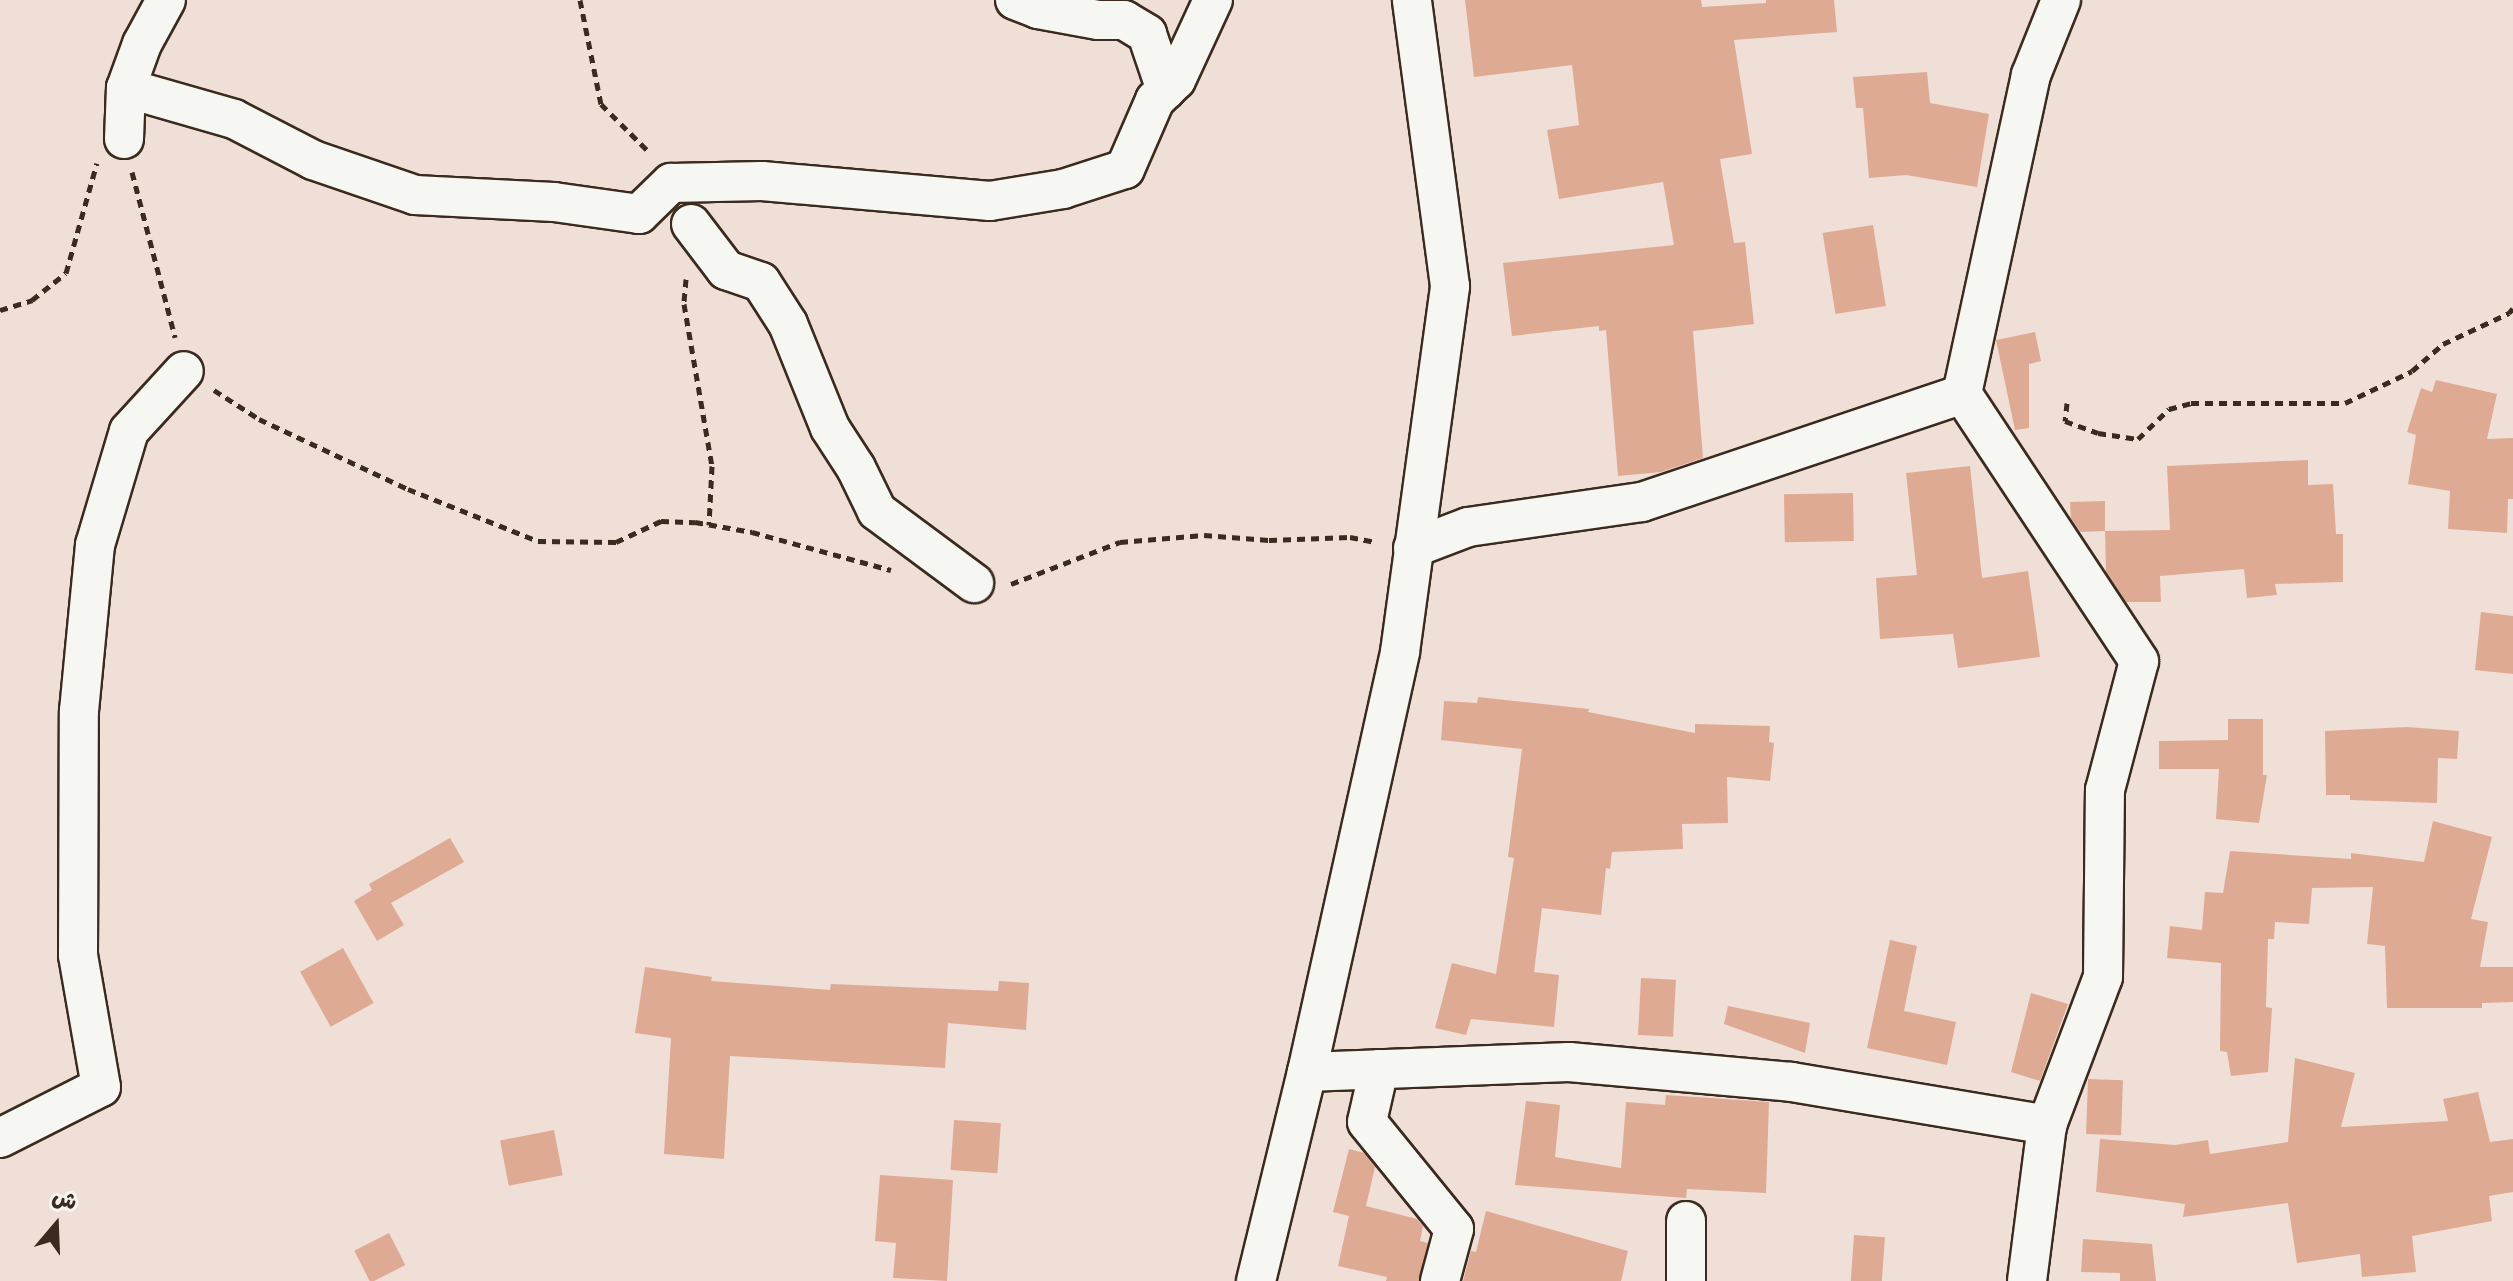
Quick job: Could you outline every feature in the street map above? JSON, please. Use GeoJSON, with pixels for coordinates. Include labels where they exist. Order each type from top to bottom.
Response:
{"type":"FeatureCollection","features":[{"type":"Feature","properties":{"kind":"street"},"geometry":{"type":"LineString","coordinates":[[124,139],[126,88],[142,44],[166,0]]}},
{"type":"Feature","properties":{"kind":"street"},"geometry":{"type":"LineString","coordinates":[[1015,0],[1038,9],[1124,20],[1147,34],[1166,90]]}},
{"type":"Feature","properties":{"kind":"street"},"geometry":{"type":"LineString","coordinates":[[126,88],[234,119],[313,160],[415,195],[554,202],[639,214],[671,183],[762,181],[990,201],[1063,189],[1125,169],[1155,100],[1176,80],[1213,0]]}},
{"type":"Feature","properties":{"kind":"street"},"geometry":{"type":"LineString","coordinates":[[1256,1281],[1307,1072],[1400,652],[1450,286],[1412,0]]}},
{"type":"Feature","properties":{"kind":"street"},"geometry":{"type":"LineString","coordinates":[[2027,1281],[2047,1125],[2103,977],[2105,790],[2139,661],[1962,394],[2031,75],[2061,0]]}},
{"type":"Feature","properties":{"kind":"street"},"geometry":{"type":"LineString","coordinates":[[691,224],[726,270],[761,282],[788,324],[830,428],[856,468],[877,511],[974,583]]}},
{"type":"Feature","properties":{"kind":"street"},"geometry":{"type":"LineString","coordinates":[[0,1138],[101,1087],[78,955],[79,711],[95,545],[129,431],[184,371]]}},
{"type":"Feature","properties":{"kind":"street"},"geometry":{"type":"LineString","coordinates":[[1413,548],[1468,527],[1642,502],[1962,394]]}},
{"type":"Feature","properties":{"kind":"street"},"geometry":{"type":"LineString","coordinates":[[1307,1072],[1569,1062],[1791,1082],[2047,1125]]}},
{"type":"Feature","properties":{"kind":"street"},"geometry":{"type":"LineString","coordinates":[[1379,1069],[1367,1122],[1454,1229],[1440,1281]]}},
{"type":"Feature","properties":{"kind":"street"},"geometry":{"type":"LineString","coordinates":[[1686,1221],[1686,1281]]}},
{"type":"Feature","properties":{"kind":"path"},"geometry":{"type":"LineString","coordinates":[[0,310],[32,300],[66,273],[101,150],[124,139],[184,371],[259,419],[408,489],[538,541],[616,542],[661,521],[695,522],[752,532],[900,572]]}},
{"type":"Feature","properties":{"kind":"path"},"geometry":{"type":"LineString","coordinates":[[2067,403],[2065,421],[2098,433],[2138,439],[2169,409],[2191,403],[2345,403],[2412,371],[2443,344],[2509,313],[2513,308]]}},
{"type":"Feature","properties":{"kind":"path"},"geometry":{"type":"LineString","coordinates":[[974,583],[1007,586],[1120,542],[1204,535],[1269,540],[1350,537],[1413,548]]}},
{"type":"Feature","properties":{"kind":"building"},"geometry":{"type":"Polygon","coordinates":[[[1465,0],[1701,0],[1702,7],[1766,3],[1766,0],[1834,0],[1837,32],[1734,40],[1752,154],[1720,159],[1734,243],[1745,242],[1754,324],[1693,331],[1703,458],[1661,472],[1618,476],[1606,330],[1599,331],[1599,326],[1512,336],[1503,263],[1674,245],[1663,182],[1559,199],[1547,130],[1579,125],[1572,65],[1474,77],[1465,0]]]}},
{"type":"Feature","properties":{"kind":"building"},"geometry":{"type":"Polygon","coordinates":[[[1927,72],[1930,103],[1989,114],[1977,187],[1906,175],[1869,178],[1863,108],[1856,108],[1853,77],[1927,72]]]}},
{"type":"Feature","properties":{"kind":"building"},"geometry":{"type":"Polygon","coordinates":[[[1873,225],[1886,306],[1835,314],[1823,233],[1873,225]]]}},
{"type":"Feature","properties":{"kind":"building"},"geometry":{"type":"Polygon","coordinates":[[[2035,332],[2041,361],[2029,364],[2029,428],[2015,430],[1996,340],[2035,332]]]}},
{"type":"Feature","properties":{"kind":"building"},"geometry":{"type":"Polygon","coordinates":[[[2436,380],[2497,394],[2487,439],[2513,438],[2513,499],[2508,499],[2507,533],[2448,529],[2450,491],[2408,484],[2416,435],[2407,432],[2421,388],[2432,392],[2436,380]]]}},
{"type":"Feature","properties":{"kind":"building"},"geometry":{"type":"Polygon","coordinates":[[[2308,460],[2308,485],[2333,484],[2336,534],[2343,534],[2343,582],[2275,584],[2277,595],[2247,598],[2244,569],[2160,576],[2161,602],[2126,602],[2106,572],[2105,531],[2170,530],[2167,466],[2308,460]]]}},
{"type":"Feature","properties":{"kind":"building"},"geometry":{"type":"Polygon","coordinates":[[[1970,466],[1982,578],[2028,571],[2040,657],[1958,668],[1953,634],[1880,639],[1876,578],[1917,575],[1906,473],[1970,466]]]}},
{"type":"Feature","properties":{"kind":"building"},"geometry":{"type":"Polygon","coordinates":[[[1853,493],[1854,541],[1785,542],[1784,494],[1853,493]]]}},
{"type":"Feature","properties":{"kind":"building"},"geometry":{"type":"Polygon","coordinates":[[[2105,501],[2105,531],[2080,532],[2071,518],[2070,502],[2105,501]]]}},
{"type":"Feature","properties":{"kind":"building"},"geometry":{"type":"Polygon","coordinates":[[[2481,612],[2513,616],[2513,674],[2475,670],[2481,612]]]}},
{"type":"Feature","properties":{"kind":"building"},"geometry":{"type":"Polygon","coordinates":[[[1478,697],[1589,709],[1588,712],[1695,733],[1695,724],[1770,726],[1769,742],[1774,743],[1770,781],[1727,777],[1728,823],[1682,824],[1683,849],[1612,852],[1610,869],[1606,868],[1601,915],[1542,908],[1534,972],[1559,975],[1554,1027],[1471,1019],[1466,1035],[1435,1028],[1452,963],[1496,974],[1514,858],[1508,857],[1522,749],[1441,740],[1444,701],[1477,703],[1478,697]]]}},
{"type":"Feature","properties":{"kind":"building"},"geometry":{"type":"Polygon","coordinates":[[[2228,719],[2263,719],[2263,775],[2267,775],[2259,823],[2216,819],[2219,769],[2159,769],[2159,741],[2228,740],[2228,719]]]}},
{"type":"Feature","properties":{"kind":"building"},"geometry":{"type":"Polygon","coordinates":[[[2407,727],[2459,731],[2457,759],[2438,758],[2437,803],[2350,800],[2350,795],[2326,795],[2325,731],[2407,727]]]}},
{"type":"Feature","properties":{"kind":"building"},"geometry":{"type":"Polygon","coordinates":[[[2433,821],[2492,837],[2471,919],[2488,922],[2480,967],[2513,967],[2513,1002],[2482,1003],[2482,1008],[2387,1008],[2385,946],[2367,944],[2373,887],[2312,888],[2309,924],[2275,922],[2274,939],[2268,939],[2266,1007],[2272,1008],[2268,1072],[2231,1076],[2227,1052],[2220,1051],[2221,963],[2167,958],[2170,926],[2202,930],[2205,892],[2223,893],[2230,851],[2351,859],[2351,853],[2424,862],[2433,821]]]}},
{"type":"Feature","properties":{"kind":"building"},"geometry":{"type":"Polygon","coordinates":[[[450,838],[464,862],[391,903],[404,925],[377,941],[354,901],[372,890],[369,884],[450,838]]]}},
{"type":"Feature","properties":{"kind":"building"},"geometry":{"type":"Polygon","coordinates":[[[1890,940],[1917,946],[1904,1011],[1956,1022],[1947,1065],[1867,1048],[1890,940]]]}},
{"type":"Feature","properties":{"kind":"building"},"geometry":{"type":"Polygon","coordinates":[[[343,948],[374,1003],[331,1027],[300,972],[343,948]]]}},
{"type":"Feature","properties":{"kind":"building"},"geometry":{"type":"Polygon","coordinates":[[[645,967],[712,977],[711,981],[830,990],[831,984],[998,991],[999,981],[1029,983],[1026,1030],[948,1023],[945,1068],[730,1056],[724,1159],[664,1154],[671,1038],[635,1033],[645,967]]]}},
{"type":"Feature","properties":{"kind":"building"},"geometry":{"type":"Polygon","coordinates":[[[1641,978],[1676,980],[1673,1037],[1638,1035],[1641,978]]]}},
{"type":"Feature","properties":{"kind":"building"},"geometry":{"type":"Polygon","coordinates":[[[2031,993],[2068,1004],[2040,1081],[2011,1072],[2031,993]]]}},
{"type":"Feature","properties":{"kind":"building"},"geometry":{"type":"Polygon","coordinates":[[[1728,1006],[1810,1023],[1805,1053],[1724,1024],[1728,1006]]]}},
{"type":"Feature","properties":{"kind":"building"},"geometry":{"type":"Polygon","coordinates":[[[2295,1058],[2355,1073],[2341,1127],[2448,1121],[2443,1099],[2478,1092],[2490,1142],[2513,1139],[2513,1192],[2489,1196],[2492,1221],[2412,1236],[2416,1272],[2362,1277],[2360,1254],[2297,1263],[2288,1203],[2183,1217],[2185,1204],[2096,1192],[2100,1139],[2175,1145],[2208,1140],[2210,1154],[2288,1142],[2295,1058]]]}},
{"type":"Feature","properties":{"kind":"building"},"geometry":{"type":"Polygon","coordinates":[[[2088,1079],[2123,1080],[2121,1135],[2086,1134],[2088,1079]]]}},
{"type":"Feature","properties":{"kind":"building"},"geometry":{"type":"Polygon","coordinates":[[[1666,1095],[1769,1102],[1766,1193],[1687,1189],[1686,1198],[1515,1185],[1526,1101],[1560,1105],[1555,1157],[1621,1168],[1626,1102],[1665,1105],[1666,1095]]]}},
{"type":"Feature","properties":{"kind":"building"},"geometry":{"type":"Polygon","coordinates":[[[954,1120],[1001,1123],[997,1173],[951,1170],[954,1120]]]}},
{"type":"Feature","properties":{"kind":"building"},"geometry":{"type":"Polygon","coordinates":[[[554,1130],[563,1175],[509,1186],[500,1140],[554,1130]]]}},
{"type":"Feature","properties":{"kind":"building"},"geometry":{"type":"Polygon","coordinates":[[[1349,1149],[1364,1153],[1375,1167],[1366,1206],[1417,1219],[1423,1226],[1420,1241],[1428,1243],[1419,1281],[1386,1281],[1387,1277],[1338,1266],[1349,1216],[1333,1212],[1349,1149]]]}},
{"type":"Feature","properties":{"kind":"building"},"geometry":{"type":"Polygon","coordinates":[[[880,1175],[953,1180],[947,1281],[893,1278],[896,1243],[875,1241],[880,1175]]]}},
{"type":"Feature","properties":{"kind":"building"},"geometry":{"type":"Polygon","coordinates":[[[1486,1211],[1628,1251],[1621,1281],[1463,1281],[1471,1251],[1476,1252],[1486,1211]]]}},
{"type":"Feature","properties":{"kind":"building"},"geometry":{"type":"Polygon","coordinates":[[[389,1233],[405,1265],[370,1281],[354,1251],[389,1233]]]}},
{"type":"Feature","properties":{"kind":"building"},"geometry":{"type":"Polygon","coordinates":[[[1854,1235],[1885,1237],[1882,1281],[1851,1281],[1854,1235]]]}},
{"type":"Feature","properties":{"kind":"building"},"geometry":{"type":"Polygon","coordinates":[[[2083,1239],[2152,1244],[2156,1281],[2120,1281],[2120,1273],[2081,1272],[2083,1239]]]}}]}
